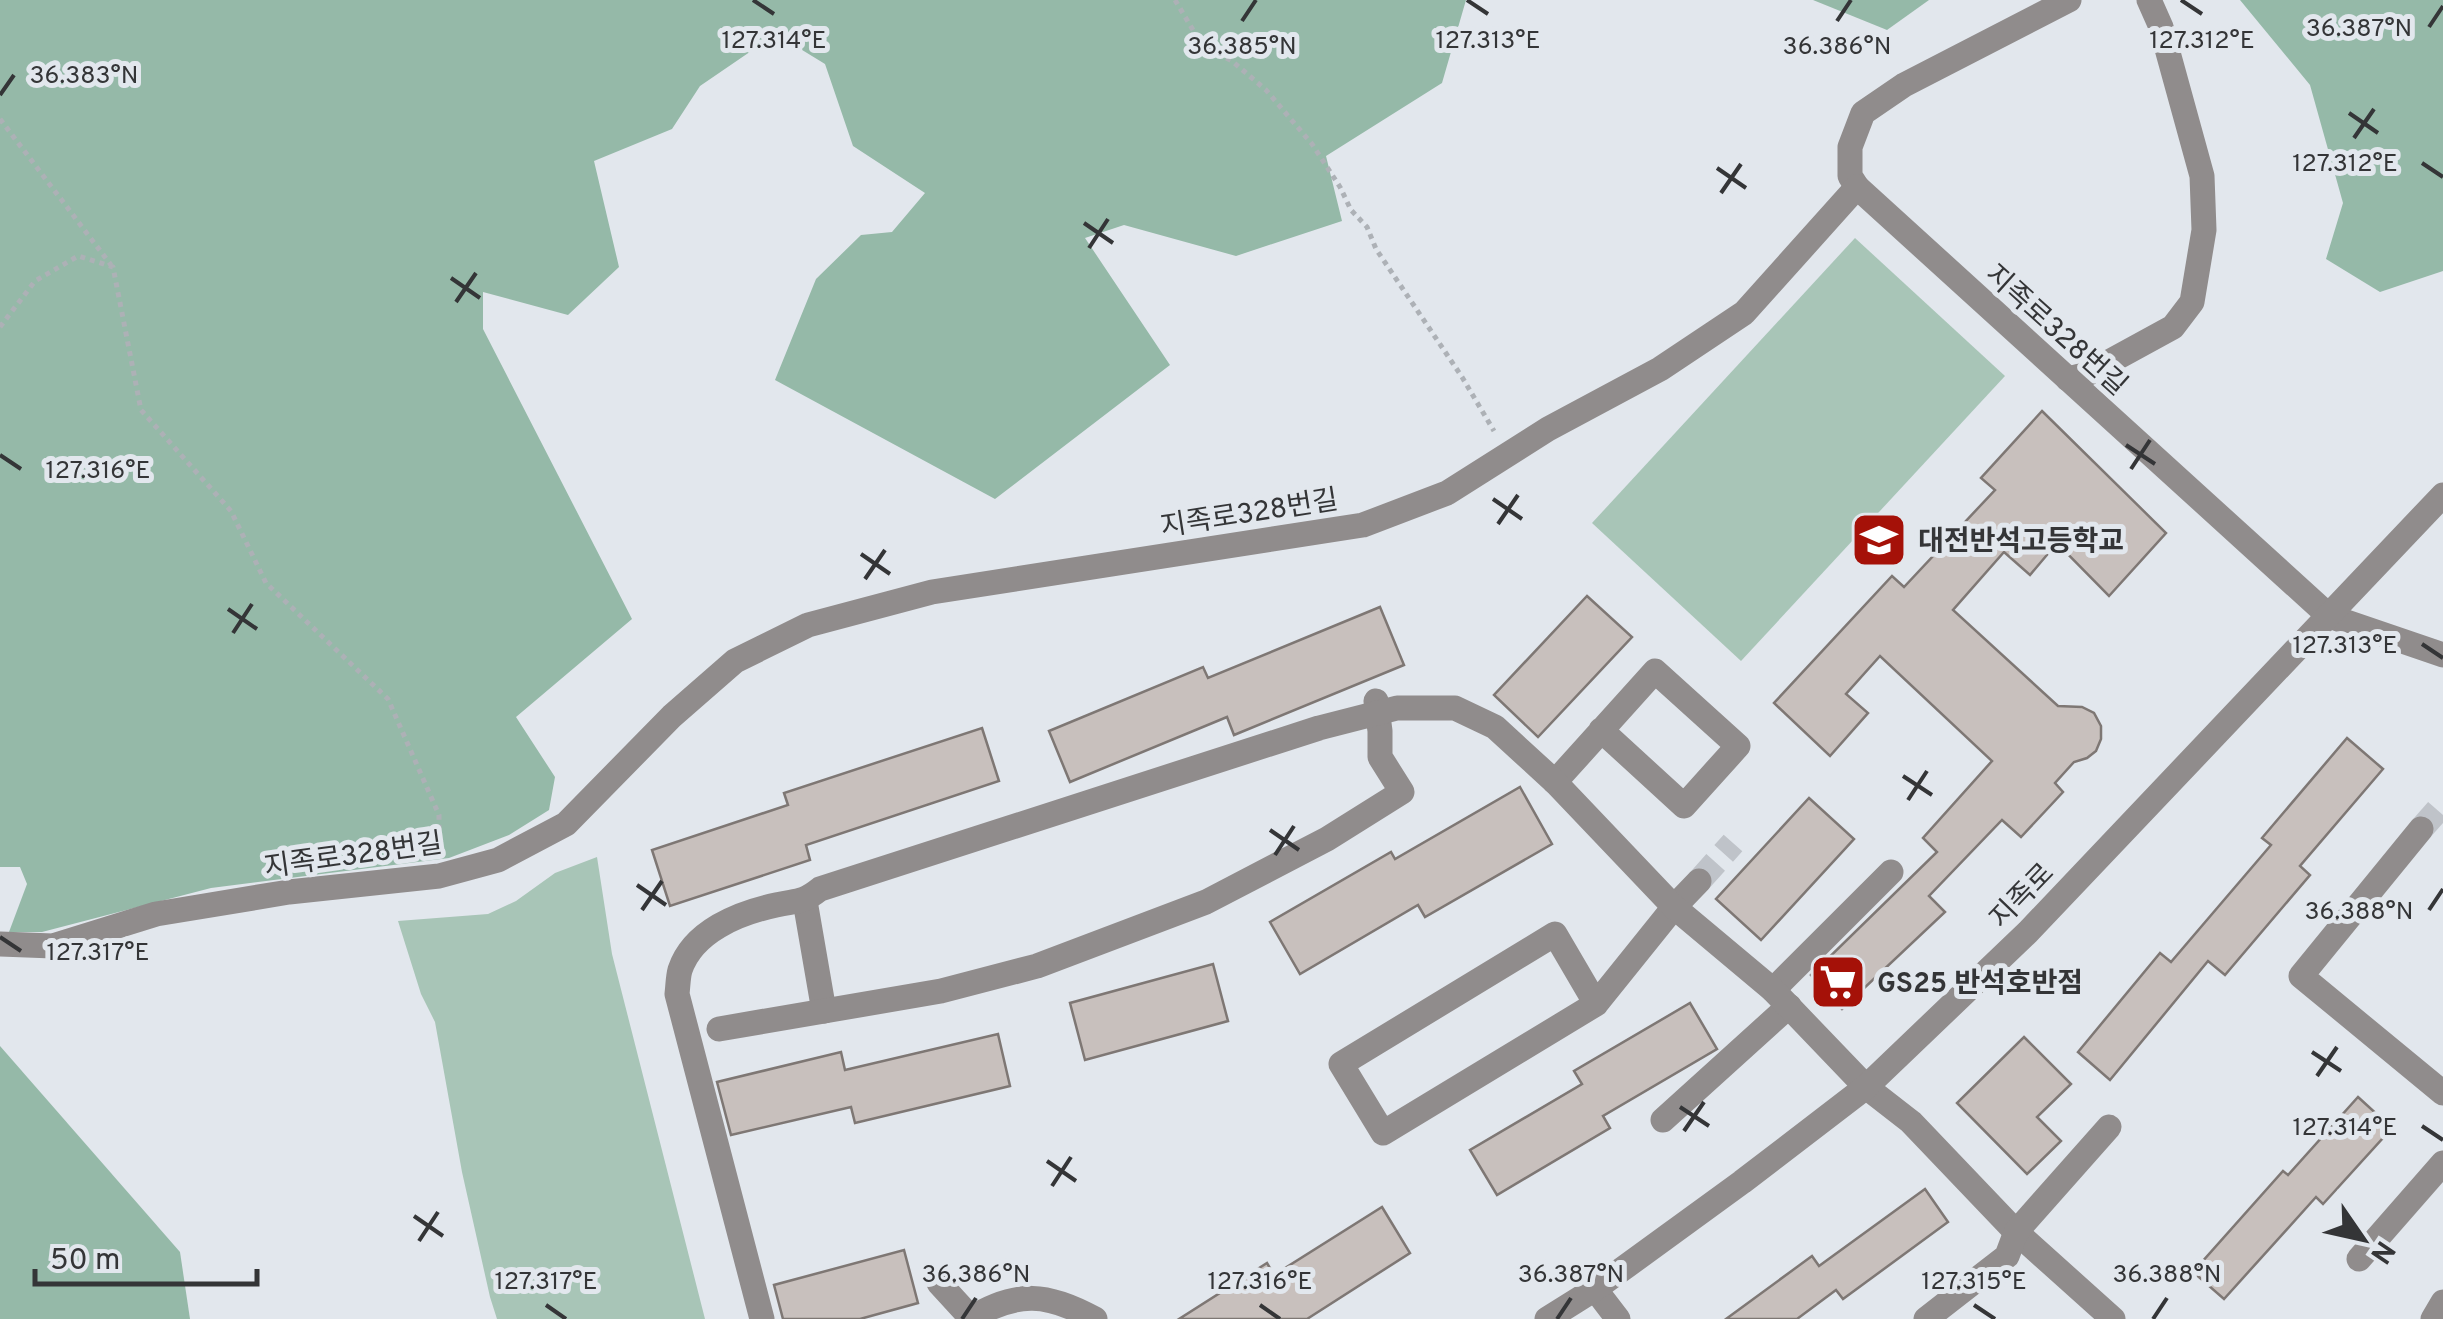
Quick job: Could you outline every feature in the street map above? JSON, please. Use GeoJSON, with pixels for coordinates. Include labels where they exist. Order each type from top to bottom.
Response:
{"type":"FeatureCollection","features":[{"type":"Feature","properties":{"kind":"street"},"geometry":{"type":"LineString","coordinates":[[1857,188],[1850,176],[1850,147],[1863,113],[1904,85],[2069,0]]}},
{"type":"Feature","properties":{"kind":"street"},"geometry":{"type":"LineString","coordinates":[[2068,379],[2087,374],[2174,327],[2192,302],[2204,230],[2202,176],[2161,28],[2149,0]]}},
{"type":"Feature","properties":{"kind":"street","name":"지족로328번길"},"geometry":{"type":"LineString","coordinates":[[0,944],[53,946],[156,914],[289,892],[438,876],[498,860],[566,824],[672,716],[735,661],[808,625],[932,592],[1363,525],[1447,493],[1548,429],[1660,370],[1744,313],[1857,188],[2329,616]]}},
{"type":"Feature","properties":{"kind":"street","name":"지족로"},"geometry":{"type":"LineString","coordinates":[[1547,1319],[1595,1289],[1866,1087],[2028,932],[2443,495]]}},
{"type":"Feature","properties":{"kind":"street"},"geometry":{"type":"LineString","coordinates":[[2329,616],[2443,655]]}},
{"type":"Feature","properties":{"kind":"street"},"geometry":{"type":"LineString","coordinates":[[1556,782],[1601,730],[1655,671],[1738,746],[1684,806],[1601,730]]}},
{"type":"Feature","properties":{"kind":"street"},"geometry":{"type":"LineString","coordinates":[[719,1029],[942,990],[1037,966],[1206,902],[1326,839],[1402,792],[1380,757],[1377,707]]}},
{"type":"Feature","properties":{"kind":"street"},"geometry":{"type":"LineString","coordinates":[[762,1319],[677,994],[680,970],[709,931],[774,905],[806,901],[820,889],[1377,707],[1455,708],[1494,727],[1556,782],[1674,907],[1781,998],[1866,1087],[1912,1122],[2016,1232],[2112,1319]]}},
{"type":"Feature","properties":{"kind":"street"},"geometry":{"type":"LineString","coordinates":[[2421,829],[2301,976],[2443,1093]]}},
{"type":"Feature","properties":{"kind":"street"},"geometry":{"type":"LineString","coordinates":[[1663,1120],[1781,998],[1891,872]]}},
{"type":"Feature","properties":{"kind":"street"},"geometry":{"type":"LineString","coordinates":[[1596,1004],[1555,934],[1341,1064],[1382,1133],[1596,1004],[1699,881]]}},
{"type":"Feature","properties":{"kind":"street"},"geometry":{"type":"LineString","coordinates":[[806,901],[824,1011]]}},
{"type":"Feature","properties":{"kind":"street"},"geometry":{"type":"LineString","coordinates":[[1926,1319],[2008,1256],[2016,1232],[2109,1127]]}},
{"type":"Feature","properties":{"kind":"street"},"geometry":{"type":"LineString","coordinates":[[2358,1259],[2443,1162]]}},
{"type":"Feature","properties":{"kind":"street"},"geometry":{"type":"LineString","coordinates":[[939,1283],[970,1319],[1019,1299],[1042,1297],[1072,1306],[1095,1319]]}},
{"type":"Feature","properties":{"kind":"street"},"geometry":{"type":"LineString","coordinates":[[1595,1289],[1618,1319]]}},
{"type":"Feature","properties":{"kind":"street"},"geometry":{"type":"LineString","coordinates":[[2433,1319],[2443,1302]]}},
{"type":"Feature","properties":{"kind":"path"},"geometry":{"type":"LineString","coordinates":[[1175,0],[1202,45],[1232,61],[1266,90],[1312,144],[1351,210],[1368,226],[1376,248],[1510,454]]}},
{"type":"Feature","properties":{"kind":"path"},"geometry":{"type":"LineString","coordinates":[[0,119],[113,268],[141,410],[231,511],[266,583],[388,698],[439,816],[438,876]]}},
{"type":"Feature","properties":{"kind":"path"},"geometry":{"type":"LineString","coordinates":[[0,328],[35,281],[78,256],[113,268]]}},
{"type":"Feature","properties":{"kind":"green space"},"geometry":{"type":"Polygon","coordinates":[[[0,0],[1466,0],[1442,83],[1326,156],[1342,221],[1236,256],[1124,225],[1085,238],[1170,365],[995,499],[775,380],[816,279],[861,235],[892,232],[925,193],[853,146],[825,64],[776,34],[700,86],[672,129],[594,161],[619,267],[568,315],[483,292],[483,329],[632,619],[516,717],[555,777],[549,810],[509,835],[449,858],[211,888],[42,932],[9,932],[27,884],[20,867],[0,867],[0,0]]]}},
{"type":"Feature","properties":{"kind":"green space"},"geometry":{"type":"Polygon","coordinates":[[[1813,0],[1929,0],[1887,30],[1813,0]]]}},
{"type":"Feature","properties":{"kind":"green space"},"geometry":{"type":"Polygon","coordinates":[[[2240,0],[2443,0],[2443,271],[2380,292],[2326,259],[2343,203],[2310,85],[2240,0]]]}},
{"type":"Feature","properties":{"kind":"green space"},"geometry":{"type":"Polygon","coordinates":[[[1855,238],[2005,376],[1741,661],[1592,523],[1855,238]]]}},
{"type":"Feature","properties":{"kind":"green space"},"geometry":{"type":"Polygon","coordinates":[[[597,857],[612,954],[705,1319],[497,1319],[462,1172],[435,1022],[421,994],[398,921],[488,914],[516,901],[555,873],[597,857]]]}},
{"type":"Feature","properties":{"kind":"green space"},"geometry":{"type":"Polygon","coordinates":[[[0,1046],[180,1252],[190,1319],[0,1319],[0,1046]]]}},
{"type":"Feature","properties":{"kind":"building"},"geometry":{"type":"Polygon","coordinates":[[[2042,411],[2166,533],[2109,596],[2057,543],[2030,575],[2004,552],[1953,610],[2058,706],[2082,707],[2094,713],[2101,726],[2101,739],[2096,751],[2074,762],[2055,783],[2063,792],[2021,837],[2002,820],[1929,896],[1945,912],[1842,1009],[1811,975],[1937,852],[1923,838],[1992,761],[1880,656],[1846,694],[1868,713],[1830,756],[1774,703],[1892,576],[1904,587],[1995,490],[1981,478],[2042,411]]]}},
{"type":"Feature","properties":{"kind":"building"},"geometry":{"type":"Polygon","coordinates":[[[1587,596],[1632,637],[1538,737],[1494,695],[1587,596]]]}},
{"type":"Feature","properties":{"kind":"building"},"geometry":{"type":"Polygon","coordinates":[[[1380,607],[1404,665],[1234,735],[1227,717],[1070,782],[1049,731],[1203,667],[1208,678],[1380,607]]]}},
{"type":"Feature","properties":{"kind":"building"},"geometry":{"type":"Polygon","coordinates":[[[982,728],[999,781],[806,845],[810,860],[670,906],[652,850],[788,805],[784,793],[982,728]]]}},
{"type":"Feature","properties":{"kind":"building"},"geometry":{"type":"Polygon","coordinates":[[[2347,738],[2383,769],[2300,866],[2310,875],[2225,975],[2208,961],[2110,1080],[2078,1052],[2160,953],[2171,962],[2271,845],[2262,838],[2347,738]]]}},
{"type":"Feature","properties":{"kind":"building"},"geometry":{"type":"Polygon","coordinates":[[[1520,787],[1552,844],[1425,917],[1418,905],[1300,974],[1270,922],[1391,852],[1395,859],[1520,787]]]}},
{"type":"Feature","properties":{"kind":"building"},"geometry":{"type":"Polygon","coordinates":[[[1809,798],[1854,839],[1761,940],[1716,899],[1809,798]]]}},
{"type":"Feature","properties":{"kind":"building"},"geometry":{"type":"Polygon","coordinates":[[[1213,964],[1228,1021],[1085,1060],[1070,1003],[1213,964]]]}},
{"type":"Feature","properties":{"kind":"building"},"geometry":{"type":"Polygon","coordinates":[[[1690,1003],[1717,1049],[1603,1116],[1610,1128],[1497,1195],[1470,1150],[1582,1084],[1574,1071],[1690,1003]]]}},
{"type":"Feature","properties":{"kind":"building"},"geometry":{"type":"Polygon","coordinates":[[[998,1034],[1010,1086],[855,1123],[851,1107],[731,1135],[717,1082],[841,1052],[845,1070],[998,1034]]]}},
{"type":"Feature","properties":{"kind":"building"},"geometry":{"type":"Polygon","coordinates":[[[2024,1037],[2071,1084],[2037,1117],[2061,1141],[2027,1174],[1957,1103],[2024,1037]]]}},
{"type":"Feature","properties":{"kind":"building"},"geometry":{"type":"Polygon","coordinates":[[[2358,1097],[2392,1128],[2323,1204],[2316,1197],[2224,1299],[2193,1272],[2283,1171],[2288,1175],[2358,1097]]]}},
{"type":"Feature","properties":{"kind":"building"},"geometry":{"type":"Polygon","coordinates":[[[1925,1189],[1948,1222],[1843,1299],[1836,1290],[1797,1319],[1726,1319],[1812,1256],[1819,1266],[1925,1189]]]}},
{"type":"Feature","properties":{"kind":"building"},"geometry":{"type":"Polygon","coordinates":[[[1382,1207],[1410,1253],[1307,1319],[1179,1319],[1267,1263],[1274,1275],[1382,1207]]]}},
{"type":"Feature","properties":{"kind":"building"},"geometry":{"type":"Polygon","coordinates":[[[904,1250],[918,1303],[860,1319],[783,1319],[774,1285],[904,1250]]]}},
{"type":"Feature","properties":{"kind":"tunnel"},"geometry":{"type":"LineString","coordinates":[[2421,829],[2443,804]]}},
{"type":"Feature","properties":{"kind":"tunnel"},"geometry":{"type":"LineString","coordinates":[[1699,881],[1733,843]]}},
{"type":"Feature","properties":{"kind":"place","name":"대전반석고등학교"},"geometry":{"type":"Point","coordinates":[1879,540]}},
{"type":"Feature","properties":{"kind":"place","name":"GS25 반석호반점"},"geometry":{"type":"Point","coordinates":[1838,982]}}]}
